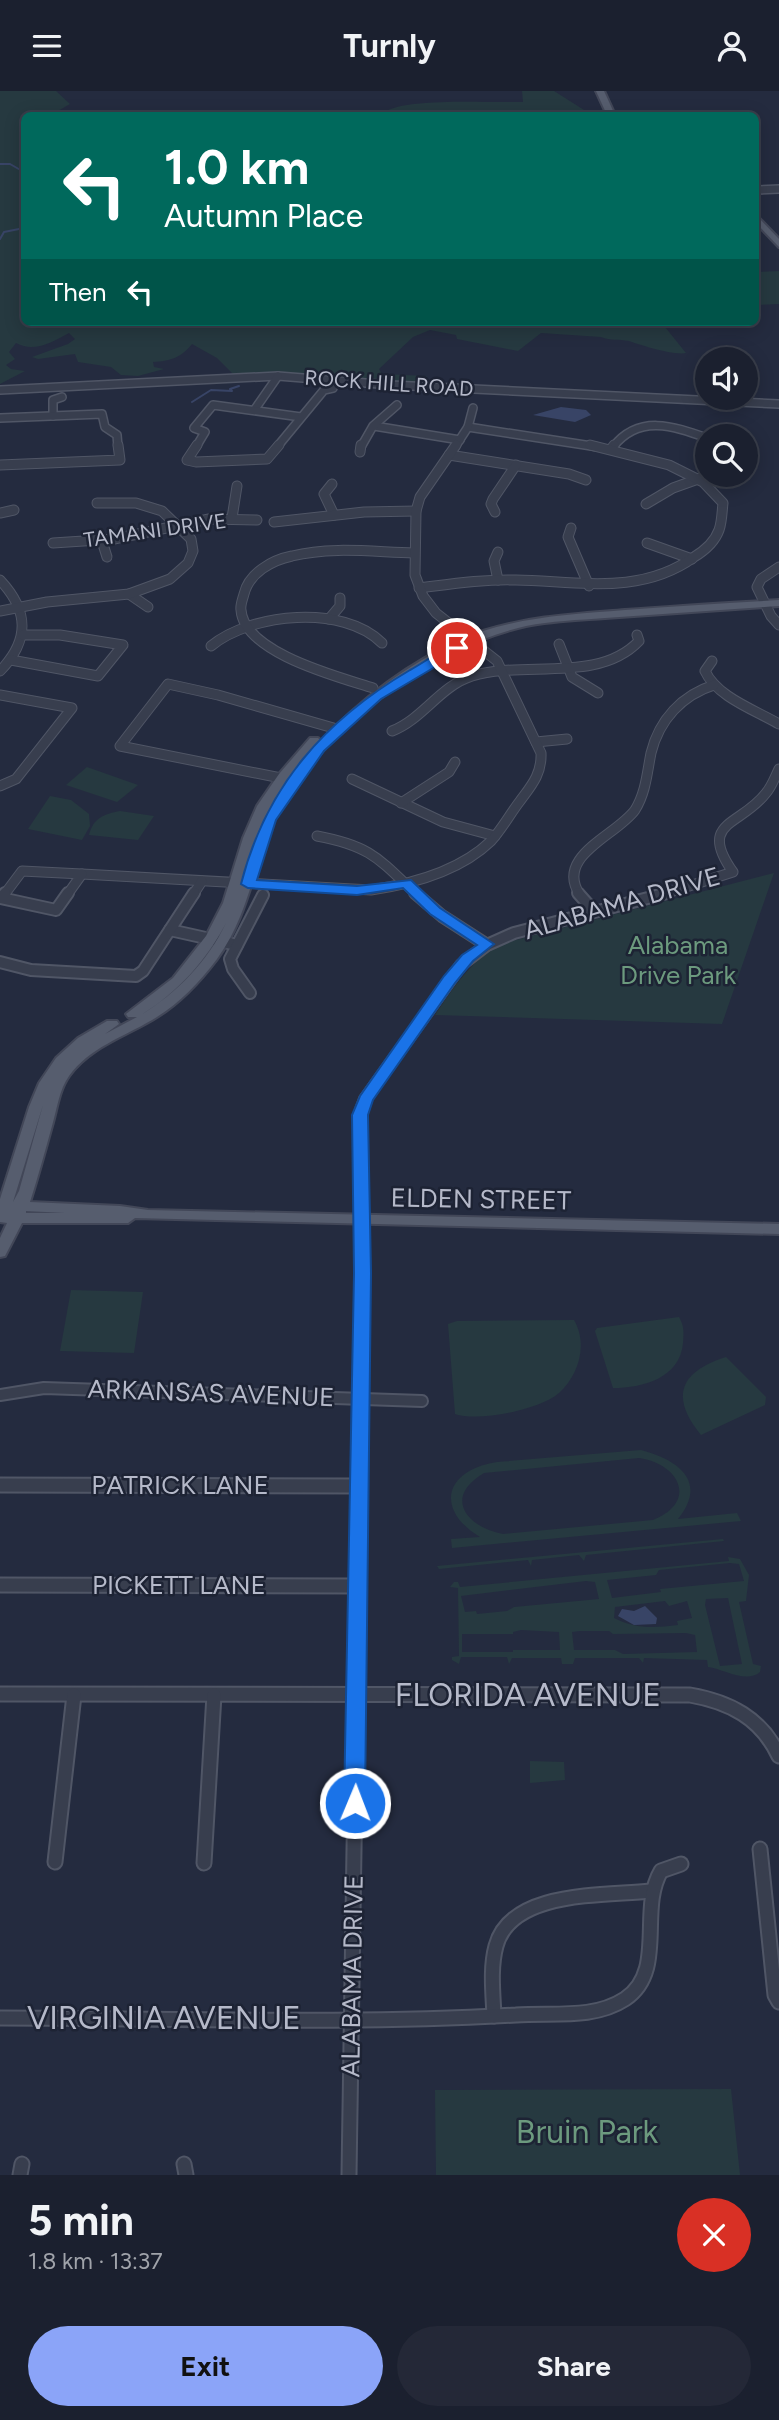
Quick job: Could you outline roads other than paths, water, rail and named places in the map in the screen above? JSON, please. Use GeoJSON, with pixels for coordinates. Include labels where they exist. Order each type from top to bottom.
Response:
{"type":"FeatureCollection","features":[{"type":"Feature","properties":{"kind":"main road"},"geometry":{"type":"LineString","coordinates":[[600,91],[610,112]]}},
{"type":"Feature","properties":{"kind":"main road"},"geometry":{"type":"LineString","coordinates":[[610,91],[620,112]]}},
{"type":"Feature","properties":{"kind":"main road"},"geometry":{"type":"LineString","coordinates":[[759,213],[779,233]]}},
{"type":"Feature","properties":{"kind":"main road"},"geometry":{"type":"LineString","coordinates":[[759,221],[779,244]]}},
{"type":"Feature","properties":{"kind":"main road"},"geometry":{"type":"LineString","coordinates":[[1,1211],[43,1085],[53,1068],[83,1039],[156,1000],[234,923],[242,883],[289,779],[332,727],[373,688],[418,660],[508,620],[538,615],[763,601],[779,597]]}},
{"type":"Feature","properties":{"kind":"main road"},"geometry":{"type":"LineString","coordinates":[[763,601],[779,603]]}},
{"type":"Feature","properties":{"kind":"main road"},"geometry":{"type":"LineString","coordinates":[[332,727],[402,678],[468,639]]}},
{"type":"Feature","properties":{"kind":"main road"},"geometry":{"type":"LineString","coordinates":[[0,1252],[19,1212],[53,1097],[64,1073],[103,1039],[146,1017],[173,999],[194,979],[217,940]]}},
{"type":"Feature","properties":{"kind":"main road","name":"ELDEN STREET"},"geometry":{"type":"LineString","coordinates":[[1,1211],[108,1220],[140,1215],[779,1229]]}},
{"type":"Feature","properties":{"kind":"street","name":"ROCK HILL ROAD"},"geometry":{"type":"LineString","coordinates":[[0,390],[278,376],[391,385],[779,404]]}},
{"type":"Feature","properties":{"kind":"street"},"geometry":{"type":"LineString","coordinates":[[255,409],[278,376]]}},
{"type":"Feature","properties":{"kind":"street"},"geometry":{"type":"LineString","coordinates":[[61,386],[62,397]]}},
{"type":"Feature","properties":{"kind":"street"},"geometry":{"type":"LineString","coordinates":[[267,459],[325,388]]}},
{"type":"Feature","properties":{"kind":"street"},"geometry":{"type":"LineString","coordinates":[[53,416],[53,400],[62,397],[69,399],[70,408]]}},
{"type":"Feature","properties":{"kind":"street"},"geometry":{"type":"LineString","coordinates":[[360,452],[360,444],[374,426],[387,410],[397,405]]}},
{"type":"Feature","properties":{"kind":"street"},"geometry":{"type":"LineString","coordinates":[[280,458],[196,462],[187,460],[205,432],[194,428],[210,406],[255,409],[301,417]]}},
{"type":"Feature","properties":{"kind":"street"},"geometry":{"type":"LineString","coordinates":[[0,418],[53,416],[70,408],[102,414],[105,427],[117,436],[120,460],[0,465]]}},
{"type":"Feature","properties":{"kind":"street"},"geometry":{"type":"LineString","coordinates":[[82,874],[56,910],[1,898],[22,871],[82,874],[242,883],[357,890],[406,883],[476,853],[495,836],[539,773],[542,759],[493,656],[436,613],[419,588],[415,575],[416,510],[425,489],[468,427],[473,408]]}},
{"type":"Feature","properties":{"kind":"street"},"geometry":{"type":"LineString","coordinates":[[611,449],[625,431],[642,425],[671,426],[695,434]]}},
{"type":"Feature","properties":{"kind":"street"},"geometry":{"type":"LineString","coordinates":[[374,426],[460,440]]}},
{"type":"Feature","properties":{"kind":"street"},"geometry":{"type":"LineString","coordinates":[[468,427],[653,458],[695,477]]}},
{"type":"Feature","properties":{"kind":"street"},"geometry":{"type":"LineString","coordinates":[[449,455],[569,474],[586,480]]}},
{"type":"Feature","properties":{"kind":"street"},"geometry":{"type":"LineString","coordinates":[[495,512],[491,504],[493,499],[516,465]]}},
{"type":"Feature","properties":{"kind":"street"},"geometry":{"type":"LineString","coordinates":[[646,504],[695,479]]}},
{"type":"Feature","properties":{"kind":"street"},"geometry":{"type":"LineString","coordinates":[[332,484],[324,494],[334,515]]}},
{"type":"Feature","properties":{"kind":"street"},"geometry":{"type":"LineString","coordinates":[[232,518],[237,486]]}},
{"type":"Feature","properties":{"kind":"street"},"geometry":{"type":"LineString","coordinates":[[419,588],[498,580],[589,586],[648,578],[692,559],[717,535],[724,516],[719,498],[707,487]]}},
{"type":"Feature","properties":{"kind":"street"},"geometry":{"type":"LineString","coordinates":[[0,611],[130,594],[170,579],[188,563],[193,545],[179,525],[162,511],[144,504],[97,503]]}},
{"type":"Feature","properties":{"kind":"street"},"geometry":{"type":"LineString","coordinates":[[0,513],[14,510]]}},
{"type":"Feature","properties":{"kind":"street"},"geometry":{"type":"LineString","coordinates":[[274,522],[416,510]]}},
{"type":"Feature","properties":{"kind":"street","name":"TAMANI DRIVE"},"geometry":{"type":"LineString","coordinates":[[53,543],[102,541],[209,519],[257,520]]}},
{"type":"Feature","properties":{"kind":"street"},"geometry":{"type":"LineString","coordinates":[[571,528],[568,537],[589,586]]}},
{"type":"Feature","properties":{"kind":"street"},"geometry":{"type":"LineString","coordinates":[[102,541],[107,557]]}},
{"type":"Feature","properties":{"kind":"street"},"geometry":{"type":"LineString","coordinates":[[647,543],[692,559]]}},
{"type":"Feature","properties":{"kind":"street"},"geometry":{"type":"LineString","coordinates":[[373,688],[282,654],[260,641],[248,628],[242,613],[243,595],[256,574],[273,562],[313,552],[414,553]]}},
{"type":"Feature","properties":{"kind":"street"},"geometry":{"type":"LineString","coordinates":[[498,552],[494,561],[498,580]]}},
{"type":"Feature","properties":{"kind":"street"},"geometry":{"type":"LineString","coordinates":[[779,567],[758,583],[763,601],[779,625]]}},
{"type":"Feature","properties":{"kind":"street"},"geometry":{"type":"LineString","coordinates":[[0,580],[21,607],[24,621],[23,635],[11,660],[0,671]]}},
{"type":"Feature","properties":{"kind":"street"},"geometry":{"type":"LineString","coordinates":[[130,594],[136,602],[148,607]]}},
{"type":"Feature","properties":{"kind":"street"},"geometry":{"type":"LineString","coordinates":[[329,619],[340,606],[340,598]]}},
{"type":"Feature","properties":{"kind":"street"},"geometry":{"type":"LineString","coordinates":[[211,646],[221,636],[306,617],[329,619],[372,634],[382,643]]}},
{"type":"Feature","properties":{"kind":"street"},"geometry":{"type":"LineString","coordinates":[[11,660],[98,676],[123,645],[60,635],[23,635]]}},
{"type":"Feature","properties":{"kind":"street"},"geometry":{"type":"LineString","coordinates":[[392,731],[408,724],[455,682],[472,675],[603,663],[624,656],[638,645],[637,635]]}},
{"type":"Feature","properties":{"kind":"street"},"geometry":{"type":"LineString","coordinates":[[559,644],[565,666],[578,682],[598,693]]}},
{"type":"Feature","properties":{"kind":"street"},"geometry":{"type":"LineString","coordinates":[[712,661],[705,671],[714,685],[778,721]]}},
{"type":"Feature","properties":{"kind":"street"},"geometry":{"type":"LineString","coordinates":[[289,779],[120,746],[168,684],[332,727]]}},
{"type":"Feature","properties":{"kind":"street"},"geometry":{"type":"LineString","coordinates":[[594,911],[574,887],[572,874],[575,865],[585,853],[614,833],[637,808],[648,783],[654,745],[682,700],[714,685]]}},
{"type":"Feature","properties":{"kind":"street"},"geometry":{"type":"LineString","coordinates":[[0,695],[72,708],[16,779],[0,786]]}},
{"type":"Feature","properties":{"kind":"street"},"geometry":{"type":"LineString","coordinates":[[536,742],[567,739]]}},
{"type":"Feature","properties":{"kind":"street"},"geometry":{"type":"LineString","coordinates":[[401,803],[449,772],[454,762]]}},
{"type":"Feature","properties":{"kind":"street","name":"ALABAMA DRIVE"},"geometry":{"type":"LineString","coordinates":[[349,2175],[361,1398],[362,1104],[449,979],[467,958],[487,944],[514,933],[701,884],[733,872],[719,852],[719,837],[729,824],[766,794],[779,769]]}},
{"type":"Feature","properties":{"kind":"street"},"geometry":{"type":"LineString","coordinates":[[352,779],[443,823],[495,836]]}},
{"type":"Feature","properties":{"kind":"street"},"geometry":{"type":"LineString","coordinates":[[317,836],[366,847],[381,856],[435,911],[487,944]]}},
{"type":"Feature","properties":{"kind":"street"},"geometry":{"type":"LineString","coordinates":[[0,962],[32,970],[136,976],[202,881]]}},
{"type":"Feature","properties":{"kind":"street"},"geometry":{"type":"LineString","coordinates":[[250,993],[233,969],[230,959],[263,895]]}},
{"type":"Feature","properties":{"kind":"street"},"geometry":{"type":"LineString","coordinates":[[170,930],[237,945]]}},
{"type":"Feature","properties":{"kind":"street","name":"ARKANSAS AVENUE"},"geometry":{"type":"LineString","coordinates":[[0,1395],[44,1388],[422,1401]]}},
{"type":"Feature","properties":{"kind":"street","name":"PATRICK LANE"},"geometry":{"type":"LineString","coordinates":[[0,1485],[359,1486]]}},
{"type":"Feature","properties":{"kind":"street","name":"PICKETT LANE"},"geometry":{"type":"LineString","coordinates":[[0,1585],[358,1586]]}},
{"type":"Feature","properties":{"kind":"street","name":"FLORIDA AVENUE"},"geometry":{"type":"LineString","coordinates":[[0,1695],[705,1697],[748,1714],[767,1733],[779,1756]]}},
{"type":"Feature","properties":{"kind":"street"},"geometry":{"type":"LineString","coordinates":[[55,1862],[74,1695]]}},
{"type":"Feature","properties":{"kind":"street"},"geometry":{"type":"LineString","coordinates":[[204,1863],[214,1695]]}},
{"type":"Feature","properties":{"kind":"street"},"geometry":{"type":"LineString","coordinates":[[760,1849],[776,1965],[775,1995],[779,2002]]}},
{"type":"Feature","properties":{"kind":"street"},"geometry":{"type":"LineString","coordinates":[[494,2016],[493,1949],[497,1938],[513,1918],[551,1901],[650,1891],[659,1872],[681,1864]]}},
{"type":"Feature","properties":{"kind":"street","name":"VIRGINIA AVENUE"},"geometry":{"type":"LineString","coordinates":[[0,2018],[351,2019],[595,2011],[610,2006],[633,1991],[648,1970],[651,1959],[650,1891]]}},
{"type":"Feature","properties":{"kind":"water"},"geometry":{"type":"Polygon","coordinates":[[[561,407],[586,410],[591,415],[575,422],[533,415],[561,407]]]}},
{"type":"Feature","properties":{"kind":"water"},"geometry":{"type":"Polygon","coordinates":[[[645,1606],[657,1618],[656,1624],[634,1625],[618,1616],[622,1609],[634,1611],[645,1606]]]}},
{"type":"Feature","properties":{"kind":"waterway"},"geometry":{"type":"LineString","coordinates":[[0,164],[10,164],[21,170]]}},
{"type":"Feature","properties":{"kind":"waterway"},"geometry":{"type":"LineString","coordinates":[[0,239],[4,232],[21,229]]}},
{"type":"Feature","properties":{"kind":"waterway"},"geometry":{"type":"LineString","coordinates":[[192,402],[211,390],[232,391],[230,389],[239,386]]}},
{"type":"Feature","properties":{"kind":"park label","name":"Alabama Drive Park"},"geometry":{"type":"Point","coordinates":[678,960]}},
{"type":"Feature","properties":{"kind":"park label","name":"Bruin Park"},"geometry":{"type":"Point","coordinates":[587,2132]}}]}
